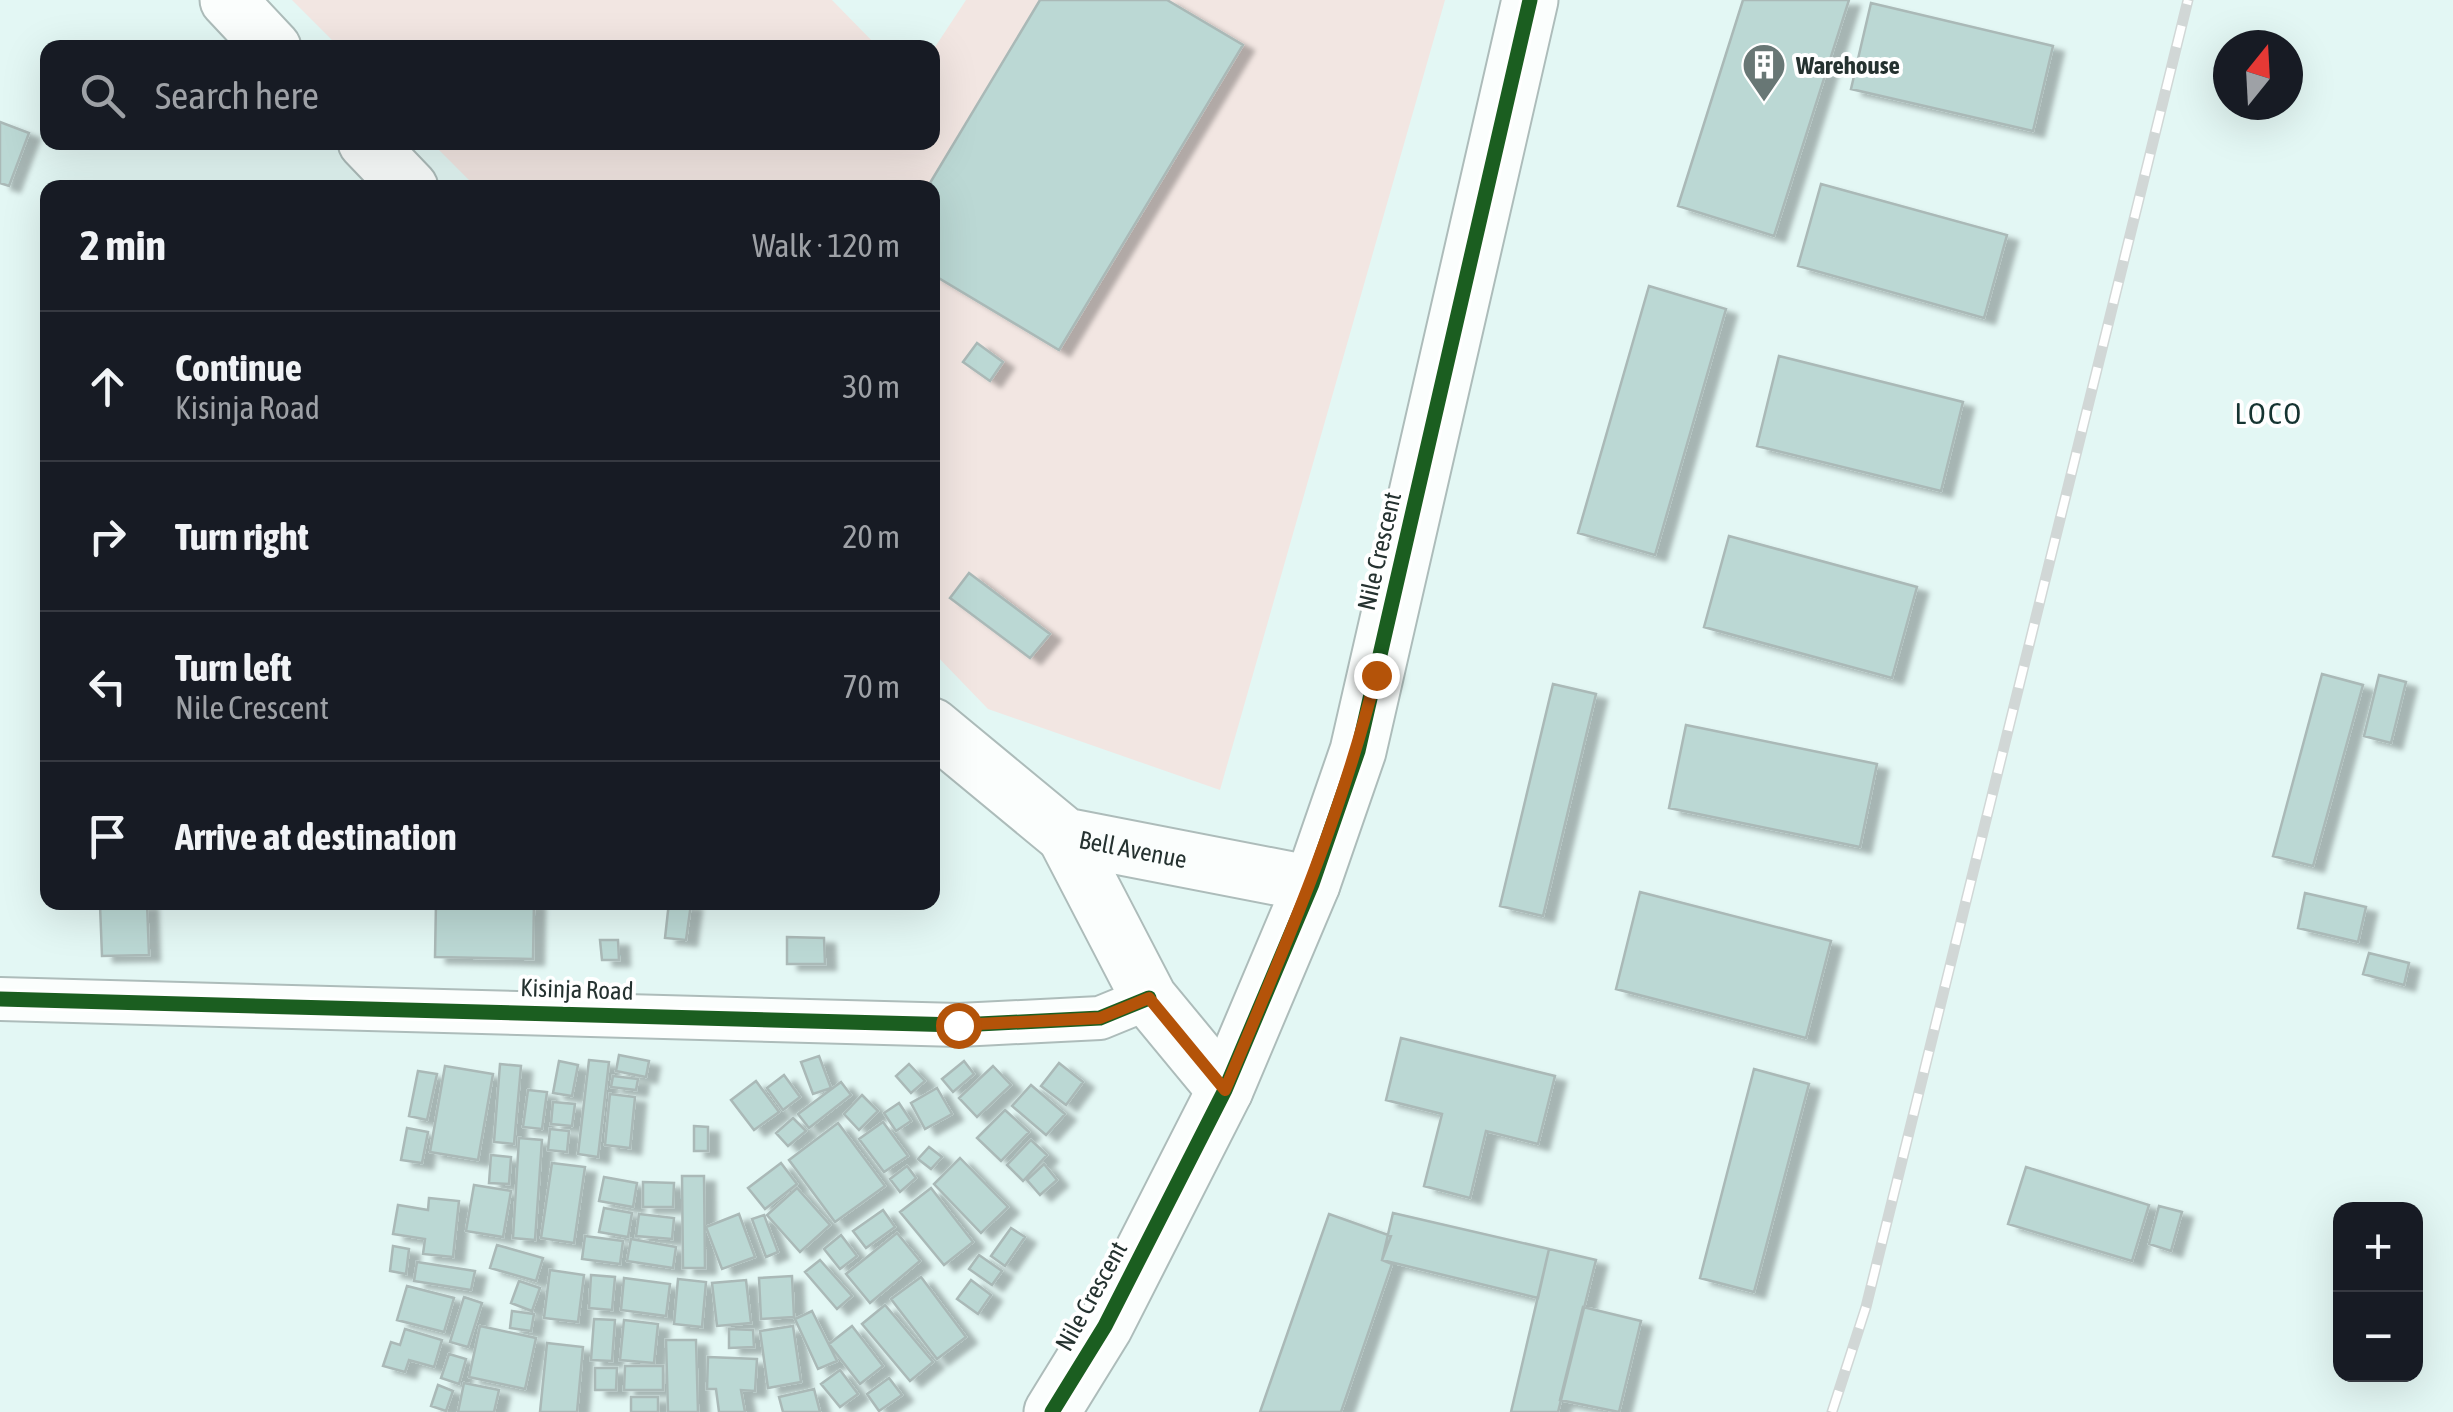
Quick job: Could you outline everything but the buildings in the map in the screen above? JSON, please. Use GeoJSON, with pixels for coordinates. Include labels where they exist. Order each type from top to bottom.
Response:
{"type":"FeatureCollection","features":[{"type":"Feature","properties":{"kind":"street"},"geometry":{"type":"LineString","coordinates":[[228,0],[266,40]]}},
{"type":"Feature","properties":{"kind":"street","name":"Nile Crescent"},"geometry":{"type":"LineString","coordinates":[[1052,1412],[1105,1326],[1225,1090],[1312,884],[1363,732],[1530,0]]}},
{"type":"Feature","properties":{"kind":"street"},"geometry":{"type":"LineString","coordinates":[[374,150],[402,180]]}},
{"type":"Feature","properties":{"kind":"street","name":"Bell Avenue"},"geometry":{"type":"LineString","coordinates":[[940,733],[1065,836],[1312,884]]}},
{"type":"Feature","properties":{"kind":"street"},"geometry":{"type":"LineString","coordinates":[[1065,836],[1149,998],[1225,1090]]}},
{"type":"Feature","properties":{"kind":"street","name":"Kisinja Road"},"geometry":{"type":"LineString","coordinates":[[0,999],[958,1025],[1100,1018],[1149,998]]}},
{"type":"Feature","properties":{"kind":"shaded area"},"geometry":{"type":"Polygon","coordinates":[[[292,0],[832,0],[871,40],[332,40],[292,0]]]}},
{"type":"Feature","properties":{"kind":"shaded area"},"geometry":{"type":"Polygon","coordinates":[[[966,0],[1445,0],[1220,790],[988,709],[940,659],[940,180],[469,180],[439,150],[940,150],[940,40],[966,0]]]}},
{"type":"Feature","properties":{"kind":"railway"},"geometry":{"type":"LineString","coordinates":[[1832,1412],[1866,1307],[2188,0]]}},
{"type":"Feature","properties":{"kind":"cycle path"},"geometry":{"type":"LineString","coordinates":[[1052,1412],[1105,1326],[1225,1090],[1312,884],[1358,751],[1530,0]]}},
{"type":"Feature","properties":{"kind":"cycle path"},"geometry":{"type":"LineString","coordinates":[[0,999],[959,1025],[1100,1018],[1149,998]]}},
{"type":"Feature","properties":{"kind":"place","name":"Warehouse"},"geometry":{"type":"Point","coordinates":[1764,103]}},
{"type":"Feature","properties":{"kind":"district","name":"LOCO"},"geometry":{"type":"Point","coordinates":[2269,414]}},
{"type":"Feature","properties":{"kind":"route"},"geometry":{"type":"LineString","coordinates":[[958,1025],[1100,1018],[1149,998],[1225,1090],[1312,884],[1358,751],[1376,675]]}}]}
